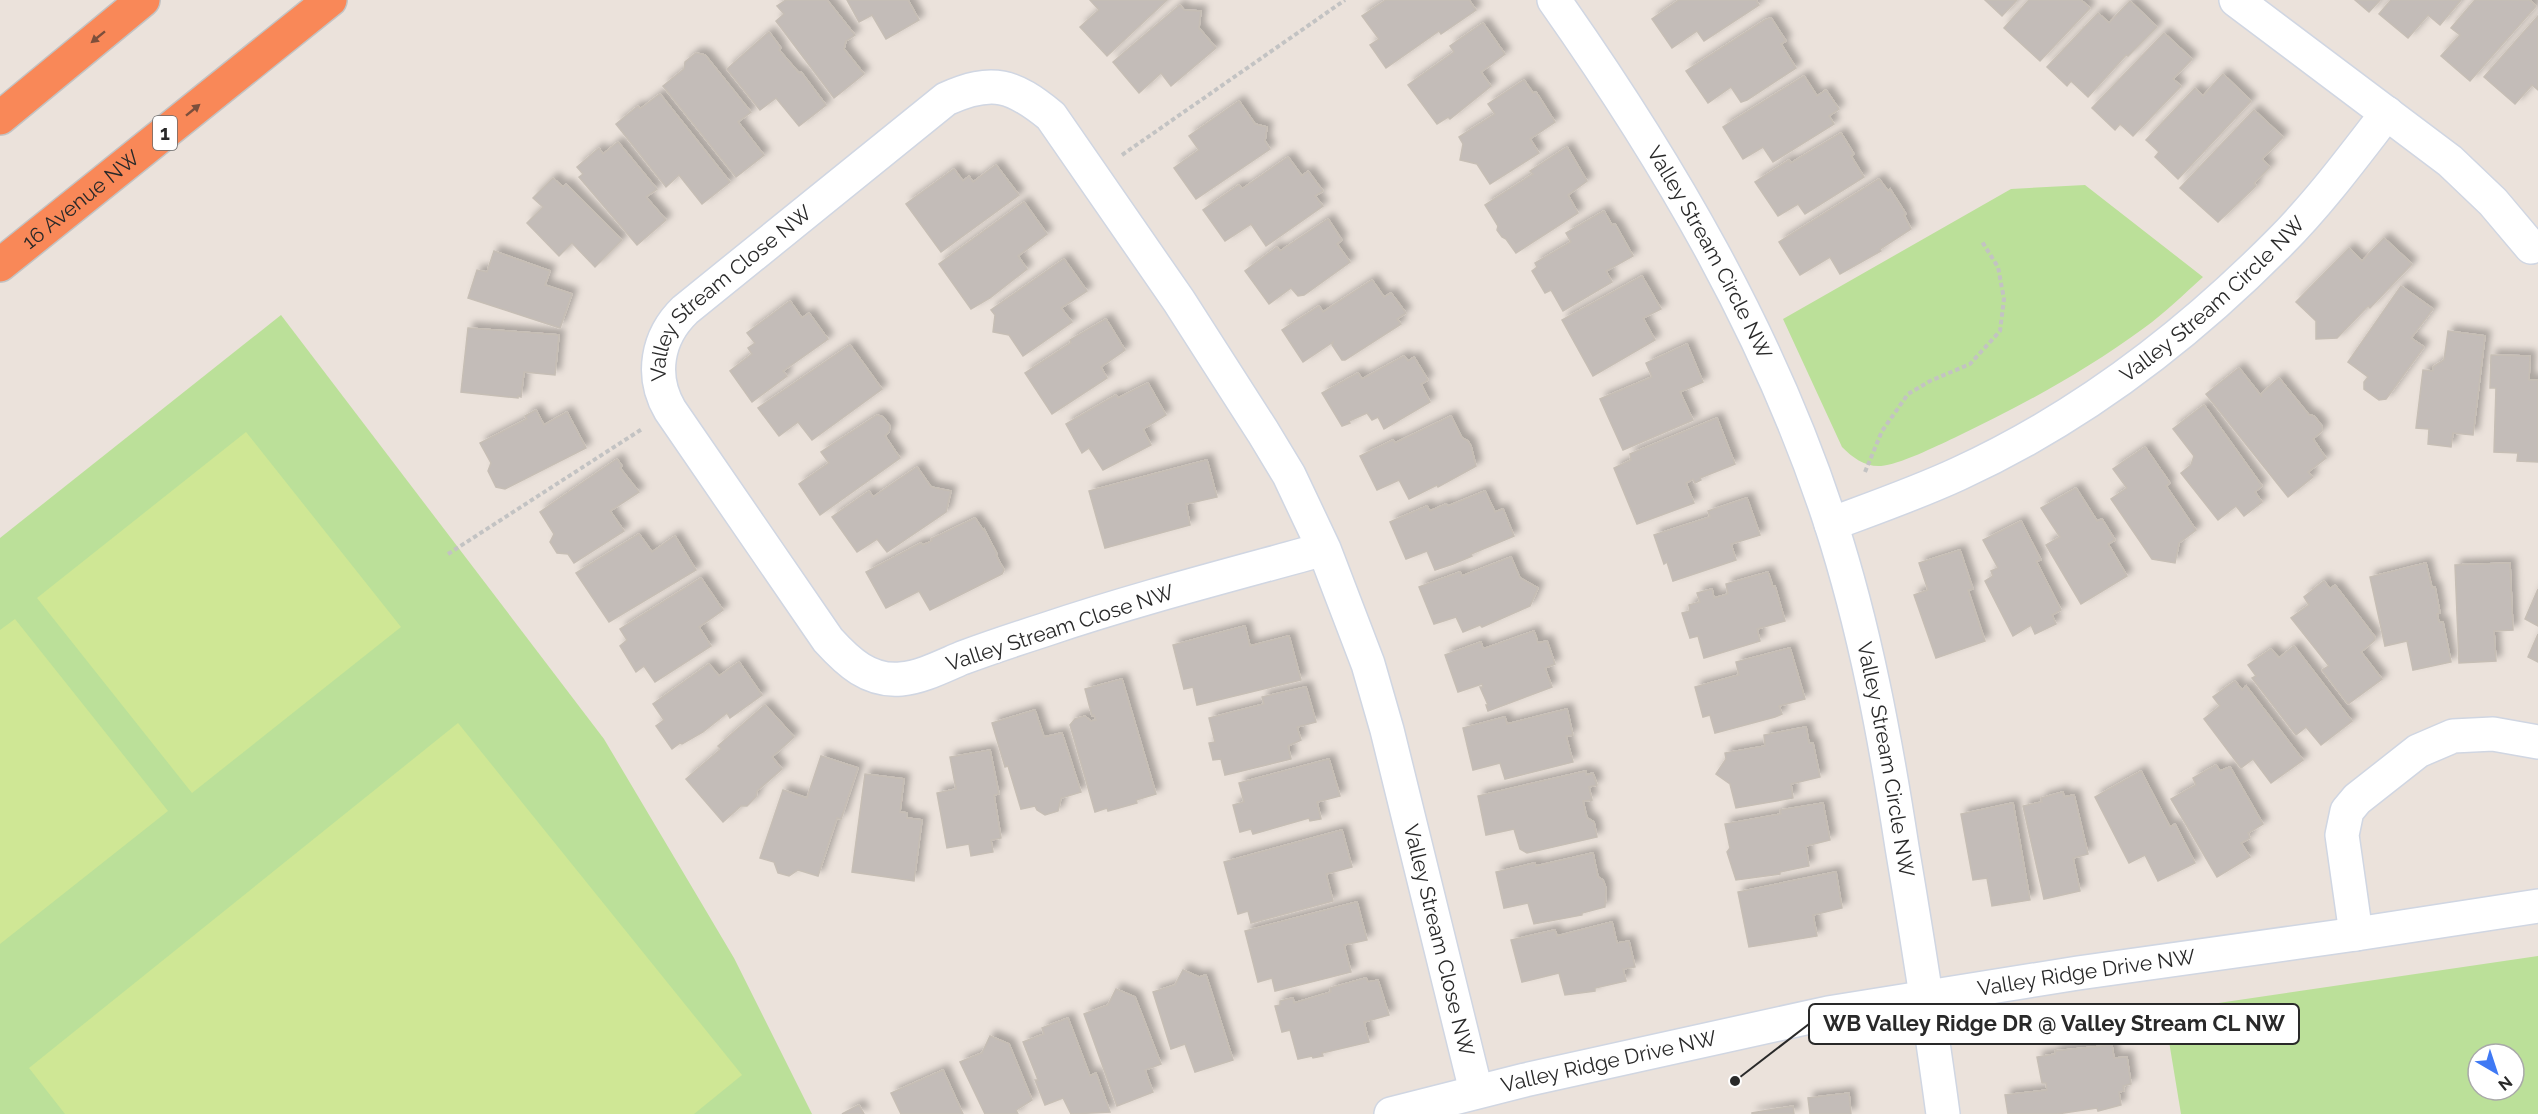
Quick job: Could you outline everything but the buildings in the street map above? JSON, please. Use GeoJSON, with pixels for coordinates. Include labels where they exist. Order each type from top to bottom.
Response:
{"type":"FeatureCollection","features":[{"type":"Feature","properties":{"kind":"highway"},"geometry":{"type":"LineString","coordinates":[[0,117],[143,0]]}},
{"type":"Feature","properties":{"kind":"highway","name":"16 Avenue NW"},"geometry":{"type":"LineString","coordinates":[[0,265],[330,0]]}},
{"type":"Feature","properties":{"kind":"street","name":"Valley Stream Circle NW"},"geometry":{"type":"LineString","coordinates":[[1554,0],[1600,66],[1691,212],[1722,267],[1790,410],[1831,524],[1872,671],[1927,997],[1943,1114]]}},
{"type":"Feature","properties":{"kind":"street"},"geometry":{"type":"LineString","coordinates":[[2236,0],[2451,161],[2493,202],[2531,247]]}},
{"type":"Feature","properties":{"kind":"street","name":"Valley Stream Close NW"},"geometry":{"type":"LineString","coordinates":[[1324,549],[1105,610],[990,648],[922,674],[902,679],[867,673],[849,663],[828,640],[670,410],[663,398],[658,370],[659,354],[674,321],[946,99],[968,89],[987,86],[1007,88],[1027,96],[1051,116],[1179,301],[1263,432],[1289,475],[1324,549],[1368,664],[1387,730],[1476,1091]]}},
{"type":"Feature","properties":{"kind":"street","name":"Valley Stream Circle NW"},"geometry":{"type":"LineString","coordinates":[[1831,524],[1958,474],[2032,436],[2106,389],[2164,346],[2247,275],[2282,241],[2340,174],[2387,113]]}},
{"type":"Feature","properties":{"kind":"street"},"geometry":{"type":"LineString","coordinates":[[2356,934],[2342,835],[2347,811],[2356,799],[2418,751],[2453,736],[2493,734],[2538,742]]}},
{"type":"Feature","properties":{"kind":"street","name":"Valley Ridge Drive NW"},"geometry":{"type":"LineString","coordinates":[[1391,1114],[1476,1091],[1828,1013],[2078,973],[2538,906]]}},
{"type":"Feature","properties":{"kind":"path"},"geometry":{"type":"LineString","coordinates":[[1092,177],[1345,0]]}},
{"type":"Feature","properties":{"kind":"path"},"geometry":{"type":"LineString","coordinates":[[1865,472],[1882,431],[1908,394],[1930,381],[1970,364],[2000,331],[2004,299],[1998,267],[1981,240]]}},
{"type":"Feature","properties":{"kind":"path"},"geometry":{"type":"LineString","coordinates":[[448,554],[670,410]]}},
{"type":"Feature","properties":{"kind":"green space"},"geometry":{"type":"Polygon","coordinates":[[[2085,185],[2203,277],[2159,316],[2121,344],[2052,388],[1979,426],[1918,455],[1888,465],[1875,466],[1865,463],[1846,451],[1842,447],[1783,319],[2011,189],[2085,185]]]}},
{"type":"Feature","properties":{"kind":"green space"},"geometry":{"type":"Polygon","coordinates":[[[281,315],[604,739],[734,958],[812,1114],[0,1114],[0,538],[281,315]]]}},
{"type":"Feature","properties":{"kind":"green space"},"geometry":{"type":"Polygon","coordinates":[[[246,432],[401,627],[192,793],[37,598],[246,432]]]}},
{"type":"Feature","properties":{"kind":"green space"},"geometry":{"type":"Polygon","coordinates":[[[15,619],[168,811],[0,944],[0,630],[15,619]]]}},
{"type":"Feature","properties":{"kind":"green space"},"geometry":{"type":"Polygon","coordinates":[[[458,723],[742,1075],[694,1114],[65,1114],[29,1068],[458,723]]]}},
{"type":"Feature","properties":{"kind":"green space"},"geometry":{"type":"Polygon","coordinates":[[[2538,956],[2538,1114],[2181,1114],[2164,1011],[2538,956]]]}},
{"type":"Feature","properties":{"kind":"place","name":"WB Valley Ridge DR @ Valley Stream CL NW"},"geometry":{"type":"Point","coordinates":[1735,1081]}}]}
